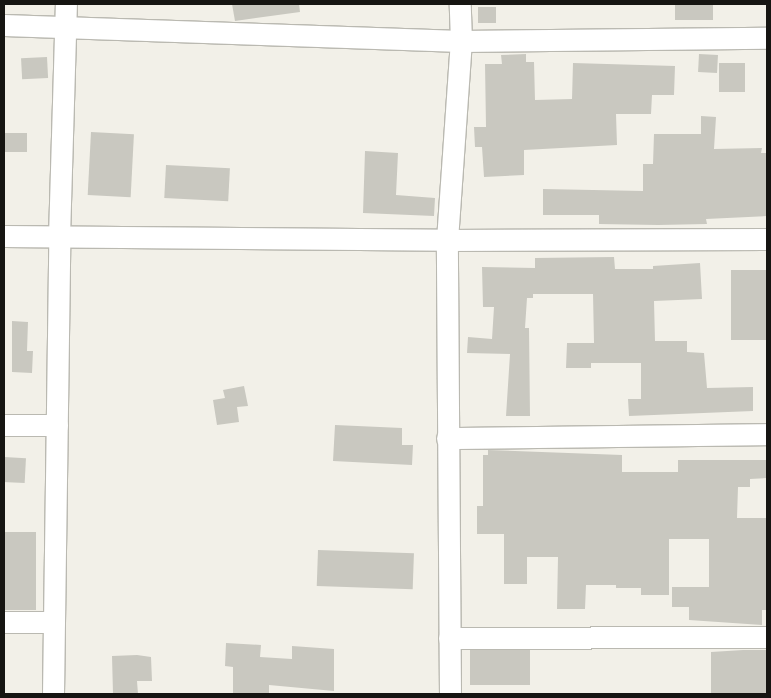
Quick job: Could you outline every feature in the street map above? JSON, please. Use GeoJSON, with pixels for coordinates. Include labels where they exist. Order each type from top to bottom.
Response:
{"type":"FeatureCollection","features":[{"type":"Feature","properties":{"kind":"street"},"geometry":{"type":"LineString","coordinates":[[53,694],[59,237],[66,4]]}},
{"type":"Feature","properties":{"kind":"street"},"geometry":{"type":"LineString","coordinates":[[450,694],[448,638],[447,240],[460,41],[460,4]]}},
{"type":"Feature","properties":{"kind":"street"},"geometry":{"type":"LineString","coordinates":[[4,25],[460,41],[767,38]]}},
{"type":"Feature","properties":{"kind":"street"},"geometry":{"type":"LineString","coordinates":[[4,236],[447,240],[767,239]]}},
{"type":"Feature","properties":{"kind":"street"},"geometry":{"type":"LineString","coordinates":[[4,425],[56,425]]}},
{"type":"Feature","properties":{"kind":"street"},"geometry":{"type":"LineString","coordinates":[[447,438],[767,434]]}},
{"type":"Feature","properties":{"kind":"street"},"geometry":{"type":"LineString","coordinates":[[4,622],[54,622]]}},
{"type":"Feature","properties":{"kind":"street"},"geometry":{"type":"LineString","coordinates":[[448,638],[767,637]]}},
{"type":"Feature","properties":{"kind":"building"},"geometry":{"type":"Polygon","coordinates":[[[232,4],[299,4],[300,12],[235,21],[232,4]]]}},
{"type":"Feature","properties":{"kind":"building"},"geometry":{"type":"Polygon","coordinates":[[[675,4],[713,4],[713,20],[675,20],[675,4]]]}},
{"type":"Feature","properties":{"kind":"building"},"geometry":{"type":"Polygon","coordinates":[[[478,7],[496,7],[496,23],[478,23],[478,7]]]}},
{"type":"Feature","properties":{"kind":"building"},"geometry":{"type":"Polygon","coordinates":[[[526,54],[526,62],[534,62],[535,100],[572,99],[573,63],[675,66],[674,95],[652,95],[651,114],[616,114],[617,145],[524,150],[524,175],[484,177],[482,147],[475,147],[474,127],[486,127],[485,64],[502,64],[501,55],[526,54]]]}},
{"type":"Feature","properties":{"kind":"building"},"geometry":{"type":"Polygon","coordinates":[[[699,54],[718,55],[717,73],[698,72],[699,54]]]}},
{"type":"Feature","properties":{"kind":"building"},"geometry":{"type":"Polygon","coordinates":[[[47,57],[48,78],[22,79],[21,58],[47,57]]]}},
{"type":"Feature","properties":{"kind":"building"},"geometry":{"type":"Polygon","coordinates":[[[719,63],[745,63],[745,92],[719,92],[719,63]]]}},
{"type":"Feature","properties":{"kind":"building"},"geometry":{"type":"Polygon","coordinates":[[[701,116],[716,117],[714,149],[762,148],[761,153],[767,153],[767,216],[706,219],[707,224],[658,225],[599,224],[599,215],[543,215],[543,189],[643,191],[643,164],[653,164],[654,134],[701,134],[701,116]]]}},
{"type":"Feature","properties":{"kind":"building"},"geometry":{"type":"Polygon","coordinates":[[[91,132],[134,134],[131,197],[88,195],[91,132]]]}},
{"type":"Feature","properties":{"kind":"building"},"geometry":{"type":"Polygon","coordinates":[[[4,133],[27,133],[27,152],[4,152],[4,133]]]}},
{"type":"Feature","properties":{"kind":"building"},"geometry":{"type":"Polygon","coordinates":[[[365,151],[398,153],[396,195],[435,198],[434,216],[363,213],[365,151]]]}},
{"type":"Feature","properties":{"kind":"building"},"geometry":{"type":"Polygon","coordinates":[[[166,165],[230,168],[228,201],[164,198],[166,165]]]}},
{"type":"Feature","properties":{"kind":"building"},"geometry":{"type":"Polygon","coordinates":[[[614,257],[615,269],[653,269],[653,266],[700,263],[702,299],[654,301],[655,341],[687,341],[687,352],[704,353],[707,388],[753,387],[753,411],[629,416],[628,399],[641,399],[641,363],[591,363],[591,368],[566,368],[567,343],[594,343],[593,294],[533,294],[533,298],[527,298],[525,328],[529,328],[530,416],[506,416],[510,354],[467,353],[468,337],[492,339],[494,307],[483,307],[482,267],[535,268],[535,258],[614,257]]]}},
{"type":"Feature","properties":{"kind":"building"},"geometry":{"type":"Polygon","coordinates":[[[731,270],[767,270],[767,340],[731,340],[731,270]]]}},
{"type":"Feature","properties":{"kind":"building"},"geometry":{"type":"Polygon","coordinates":[[[12,321],[28,322],[27,351],[33,351],[32,373],[12,372],[12,321]]]}},
{"type":"Feature","properties":{"kind":"building"},"geometry":{"type":"Polygon","coordinates":[[[244,386],[248,406],[237,407],[239,422],[217,425],[213,400],[225,398],[223,390],[244,386]]]}},
{"type":"Feature","properties":{"kind":"building"},"geometry":{"type":"Polygon","coordinates":[[[335,425],[402,428],[402,445],[413,445],[412,465],[333,461],[335,425]]]}},
{"type":"Feature","properties":{"kind":"building"},"geometry":{"type":"Polygon","coordinates":[[[488,450],[622,455],[622,472],[678,472],[678,460],[767,460],[767,478],[750,479],[750,487],[738,487],[737,518],[767,518],[767,610],[762,610],[762,625],[689,620],[689,607],[672,607],[672,587],[709,587],[709,539],[669,539],[669,595],[641,595],[641,588],[616,588],[616,585],[586,585],[585,609],[557,609],[558,557],[527,557],[527,584],[504,584],[504,534],[477,534],[477,506],[483,506],[483,455],[488,455],[488,450]]]}},
{"type":"Feature","properties":{"kind":"building"},"geometry":{"type":"Polygon","coordinates":[[[4,457],[26,458],[25,483],[4,482],[4,457]]]}},
{"type":"Feature","properties":{"kind":"building"},"geometry":{"type":"Polygon","coordinates":[[[4,532],[36,532],[36,610],[4,610],[4,532]]]}},
{"type":"Feature","properties":{"kind":"building"},"geometry":{"type":"Polygon","coordinates":[[[318,550],[414,553],[413,589],[317,586],[318,550]]]}},
{"type":"Feature","properties":{"kind":"building"},"geometry":{"type":"Polygon","coordinates":[[[226,643],[261,645],[260,657],[292,659],[292,646],[334,649],[334,691],[269,685],[269,694],[233,694],[233,667],[225,666],[226,643]]]}},
{"type":"Feature","properties":{"kind":"building"},"geometry":{"type":"Polygon","coordinates":[[[470,650],[530,650],[530,685],[470,685],[470,650]]]}},
{"type":"Feature","properties":{"kind":"building"},"geometry":{"type":"Polygon","coordinates":[[[767,650],[767,694],[711,694],[711,652],[767,650]]]}},
{"type":"Feature","properties":{"kind":"building"},"geometry":{"type":"Polygon","coordinates":[[[137,655],[151,657],[152,681],[137,681],[138,694],[113,694],[112,656],[137,655]]]}}]}
